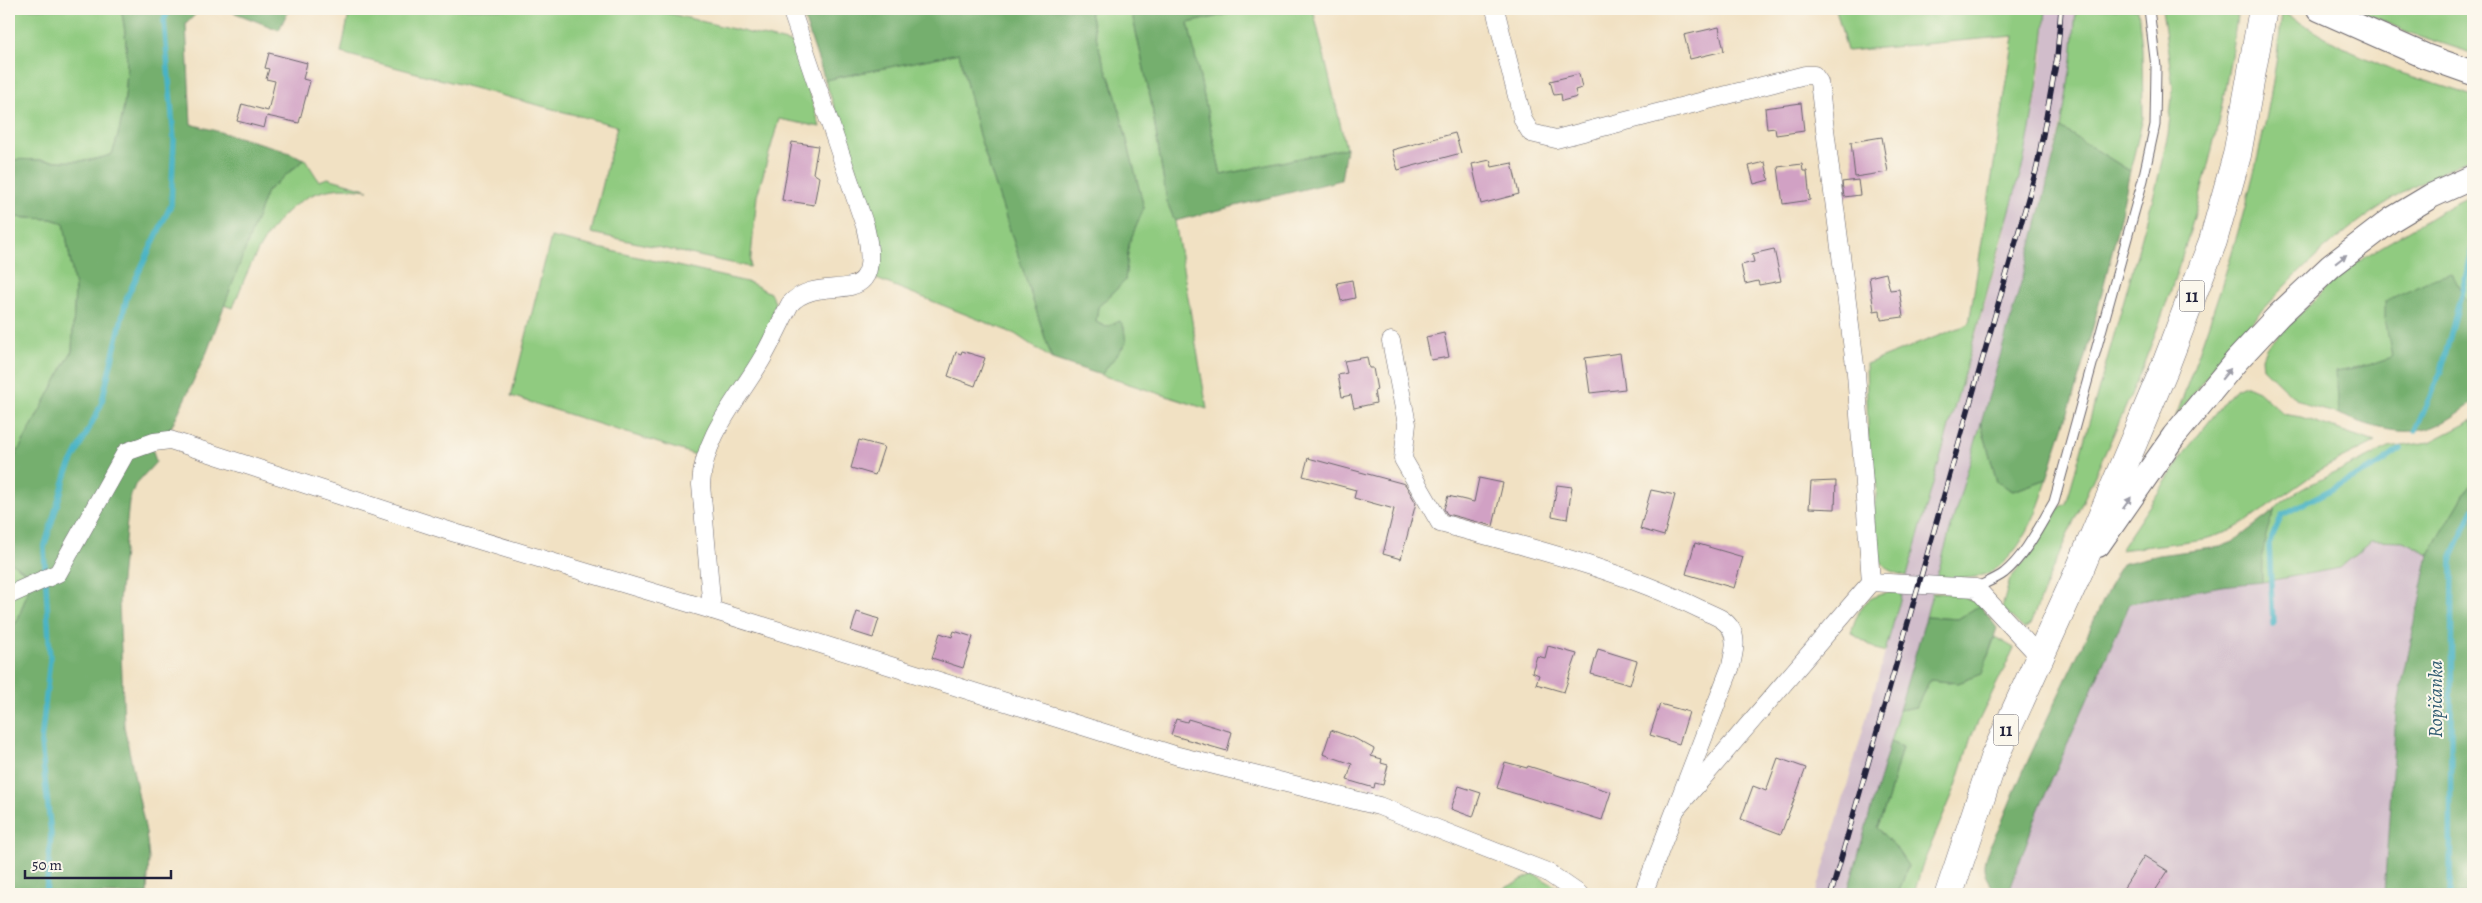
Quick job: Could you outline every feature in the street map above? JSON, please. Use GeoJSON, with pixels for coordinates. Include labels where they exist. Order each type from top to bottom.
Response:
{"type":"FeatureCollection","features":[{"type":"Feature","properties":{"kind":"main road","name":"11"},"geometry":{"type":"LineString","coordinates":[[1949,894],[1994,758],[2039,656],[2080,571],[2166,367],[2213,240],[2238,155],[2263,9]]}},
{"type":"Feature","properties":{"kind":"main road"},"geometry":{"type":"LineString","coordinates":[[2325,12],[2425,56],[2473,73]]}},
{"type":"Feature","properties":{"kind":"main road"},"geometry":{"type":"LineString","coordinates":[[2080,571],[2174,436],[2237,360],[2279,315],[2338,261],[2391,220],[2431,196],[2473,177]]}},
{"type":"Feature","properties":{"kind":"street"},"geometry":{"type":"LineString","coordinates":[[712,610],[701,485],[702,470],[710,439],[761,361],[793,300],[797,296],[811,292],[848,288],[859,282],[867,273],[870,260],[865,226],[791,9]]}},
{"type":"Feature","properties":{"kind":"street"},"geometry":{"type":"LineString","coordinates":[[1495,9],[1523,120],[1531,133],[1556,139],[1805,75],[1814,75],[1820,82],[1856,374],[1870,582],[1676,809]]}},
{"type":"Feature","properties":{"kind":"street"},"geometry":{"type":"LineString","coordinates":[[1391,341],[1407,424],[1402,459],[1440,523],[1523,546],[1658,588],[1707,613],[1721,617],[1731,628],[1735,640],[1731,666],[1643,894]]}},
{"type":"Feature","properties":{"kind":"street"},"geometry":{"type":"LineString","coordinates":[[9,595],[57,574],[126,452],[154,442],[170,440],[455,533],[712,610],[1178,756],[1379,806],[1547,872],[1579,894]]}},
{"type":"Feature","properties":{"kind":"street"},"geometry":{"type":"LineString","coordinates":[[1870,582],[1976,588],[2039,656]]}},
{"type":"Feature","properties":{"kind":"lane"},"geometry":{"type":"LineString","coordinates":[[1976,588],[2004,573],[2029,542],[2054,502],[2141,189],[2155,125],[2156,67],[2149,9]]}},
{"type":"Feature","properties":{"kind":"shaded area"},"geometry":{"type":"Polygon","coordinates":[[[2046,9],[2076,9],[2072,60],[2064,111],[2032,244],[1847,894],[1816,894],[2004,236],[2035,106],[2043,56],[2046,9]]]}},
{"type":"Feature","properties":{"kind":"shaded area"},"geometry":{"type":"Polygon","coordinates":[[[2372,540],[2403,541],[2429,554],[2396,714],[2384,894],[2008,894],[2038,811],[2130,603],[2221,586],[2262,582],[2340,568],[2372,540]]]}},
{"type":"Feature","properties":{"kind":"green space"},"geometry":{"type":"Polygon","coordinates":[[[9,9],[121,9],[127,63],[125,101],[122,120],[112,154],[100,158],[74,161],[9,160],[9,9]]]}},
{"type":"Feature","properties":{"kind":"green space"},"geometry":{"type":"Polygon","coordinates":[[[121,9],[201,9],[186,24],[191,124],[274,147],[305,159],[267,191],[207,352],[170,430],[152,447],[156,462],[135,485],[129,501],[119,601],[124,726],[146,832],[149,858],[147,894],[9,894],[9,628],[17,622],[33,577],[9,561],[9,468],[72,351],[75,288],[64,223],[51,219],[9,217],[9,160],[74,161],[100,158],[112,154],[125,101],[127,63],[121,9]]]}},
{"type":"Feature","properties":{"kind":"green space"},"geometry":{"type":"Polygon","coordinates":[[[225,9],[289,9],[279,30],[225,9]]]}},
{"type":"Feature","properties":{"kind":"green space"},"geometry":{"type":"Polygon","coordinates":[[[350,9],[651,9],[795,44],[820,127],[779,119],[757,196],[750,267],[591,233],[617,126],[341,53],[350,9]]]}},
{"type":"Feature","properties":{"kind":"green space"},"geometry":{"type":"Polygon","coordinates":[[[801,9],[1089,9],[1101,55],[1115,93],[1144,208],[1129,243],[1125,281],[1098,307],[1096,322],[1106,327],[1120,321],[1124,327],[1126,343],[1101,375],[1052,359],[979,135],[959,53],[825,80],[801,9]]]}},
{"type":"Feature","properties":{"kind":"green space"},"geometry":{"type":"Polygon","coordinates":[[[1089,9],[1131,9],[1151,101],[1167,202],[1175,221],[1207,409],[1101,375],[1126,342],[1096,322],[1098,307],[1125,281],[1129,243],[1144,208],[1115,93],[1101,55],[1089,9]]]}},
{"type":"Feature","properties":{"kind":"green space"},"geometry":{"type":"Polygon","coordinates":[[[1131,9],[1250,9],[1188,23],[1221,175],[1346,148],[1341,180],[1175,221],[1167,202],[1151,101],[1131,9]]]}},
{"type":"Feature","properties":{"kind":"green space"},"geometry":{"type":"Polygon","coordinates":[[[1250,9],[1313,9],[1346,148],[1221,175],[1188,23],[1250,9]]]}},
{"type":"Feature","properties":{"kind":"green space"},"geometry":{"type":"Polygon","coordinates":[[[1836,9],[2046,9],[2037,87],[2023,164],[1907,576],[1885,567],[1878,550],[1874,518],[1876,483],[1874,471],[1869,460],[1866,364],[1969,324],[2014,36],[1847,51],[1836,9]]]}},
{"type":"Feature","properties":{"kind":"green space"},"geometry":{"type":"Polygon","coordinates":[[[2076,9],[2138,9],[2142,48],[2143,118],[2130,171],[2061,128],[2072,60],[2076,9]]]}},
{"type":"Feature","properties":{"kind":"green space"},"geometry":{"type":"Polygon","coordinates":[[[2162,9],[2238,9],[2222,106],[2198,202],[2169,297],[2133,390],[2054,566],[2030,625],[2024,629],[2002,608],[2010,579],[2034,550],[2060,507],[2066,504],[2156,187],[2168,134],[2173,88],[2162,9]]]}},
{"type":"Feature","properties":{"kind":"green space"},"geometry":{"type":"Polygon","coordinates":[[[2356,9],[2473,9],[2472,53],[2410,33],[2356,9]]]}},
{"type":"Feature","properties":{"kind":"green space"},"geometry":{"type":"Polygon","coordinates":[[[2282,12],[2350,51],[2398,72],[2473,96],[2473,157],[2399,195],[2366,216],[2335,240],[2277,295],[2225,354],[2176,416],[2211,317],[2242,217],[2267,116],[2282,12]]]}},
{"type":"Feature","properties":{"kind":"green space"},"geometry":{"type":"Polygon","coordinates":[[[959,53],[979,135],[1052,359],[1015,334],[874,278],[873,227],[866,199],[825,80],[959,53]]]}},
{"type":"Feature","properties":{"kind":"green space"},"geometry":{"type":"Polygon","coordinates":[[[2061,128],[2130,171],[2094,324],[2047,479],[2013,491],[1997,482],[1981,423],[2032,244],[2061,128]]]}},
{"type":"Feature","properties":{"kind":"green space"},"geometry":{"type":"Polygon","coordinates":[[[305,159],[319,181],[328,178],[369,190],[334,189],[314,194],[297,204],[282,217],[269,233],[248,270],[233,308],[223,305],[267,191],[305,159]]]}},
{"type":"Feature","properties":{"kind":"green space"},"geometry":{"type":"Polygon","coordinates":[[[2473,195],[2473,304],[2465,299],[2385,318],[2393,357],[2369,365],[2337,371],[2339,414],[2309,406],[2291,395],[2263,368],[2262,358],[2266,348],[2326,288],[2366,256],[2450,206],[2473,195]]]}},
{"type":"Feature","properties":{"kind":"green space"},"geometry":{"type":"Polygon","coordinates":[[[9,217],[51,219],[64,223],[75,288],[72,351],[9,468],[9,217]]]}},
{"type":"Feature","properties":{"kind":"green space"},"geometry":{"type":"Polygon","coordinates":[[[551,237],[751,283],[770,293],[775,302],[771,322],[763,341],[742,380],[696,455],[511,396],[551,237]]]}},
{"type":"Feature","properties":{"kind":"green space"},"geometry":{"type":"Polygon","coordinates":[[[2452,273],[2465,299],[2473,304],[2473,403],[2438,425],[2409,431],[2385,429],[2339,414],[2336,371],[2369,365],[2392,357],[2385,318],[2385,301],[2430,280],[2452,273]]]}},
{"type":"Feature","properties":{"kind":"green space"},"geometry":{"type":"Polygon","coordinates":[[[2244,385],[2258,391],[2283,414],[2301,417],[2375,442],[2321,469],[2249,520],[2230,531],[2205,539],[2120,550],[2188,448],[2235,389],[2244,385]]]}},
{"type":"Feature","properties":{"kind":"green space"},"geometry":{"type":"Polygon","coordinates":[[[2473,420],[2473,480],[2429,554],[2403,541],[2372,540],[2340,568],[2262,582],[2262,555],[2266,527],[2274,511],[2282,503],[2321,479],[2388,448],[2430,442],[2473,420]]]}},
{"type":"Feature","properties":{"kind":"green space"},"geometry":{"type":"Polygon","coordinates":[[[1981,423],[1997,482],[2013,491],[2047,479],[2044,491],[2033,519],[2018,547],[1998,568],[1974,577],[1936,579],[1981,423]]]}},
{"type":"Feature","properties":{"kind":"green space"},"geometry":{"type":"Polygon","coordinates":[[[2473,480],[2473,894],[2384,894],[2396,714],[2429,554],[2473,480]]]}},
{"type":"Feature","properties":{"kind":"green space"},"geometry":{"type":"Polygon","coordinates":[[[2275,510],[2264,545],[2262,582],[2221,586],[2130,603],[2038,811],[2008,894],[1995,889],[1985,873],[1984,863],[1987,852],[2041,731],[2122,564],[2158,555],[2220,547],[2233,542],[2275,510]]]}},
{"type":"Feature","properties":{"kind":"green space"},"geometry":{"type":"Polygon","coordinates":[[[9,561],[33,577],[17,622],[9,628],[9,561]]]}},
{"type":"Feature","properties":{"kind":"green space"},"geometry":{"type":"Polygon","coordinates":[[[1889,592],[1902,593],[1885,652],[1876,649],[1851,633],[1860,611],[1867,601],[1889,592]]]}},
{"type":"Feature","properties":{"kind":"green space"},"geometry":{"type":"Polygon","coordinates":[[[1932,593],[1959,594],[1980,605],[1958,619],[1926,617],[1932,593]]]}},
{"type":"Feature","properties":{"kind":"green space"},"geometry":{"type":"Polygon","coordinates":[[[1980,605],[1997,628],[1982,674],[1958,683],[1930,680],[1916,707],[1899,710],[1926,617],[1958,619],[1980,605]]]}},
{"type":"Feature","properties":{"kind":"green space"},"geometry":{"type":"Polygon","coordinates":[[[1995,637],[2014,648],[1971,737],[1956,786],[1922,866],[1914,894],[1898,894],[1908,866],[1877,828],[1888,800],[1902,747],[1890,742],[1899,710],[1916,707],[1930,680],[1958,683],[1981,674],[1995,637]]]}},
{"type":"Feature","properties":{"kind":"green space"},"geometry":{"type":"Polygon","coordinates":[[[1890,742],[1902,747],[1888,800],[1877,828],[1894,845],[1908,866],[1898,894],[1847,894],[1890,742]]]}},
{"type":"Feature","properties":{"kind":"green space"},"geometry":{"type":"Polygon","coordinates":[[[1534,874],[1569,894],[1508,894],[1503,889],[1534,874]]]}},
{"type":"Feature","properties":{"kind":"building"},"geometry":{"type":"Polygon","coordinates":[[[1719,27],[1724,51],[1690,59],[1684,35],[1719,27]]]}},
{"type":"Feature","properties":{"kind":"building"},"geometry":{"type":"Polygon","coordinates":[[[269,53],[307,63],[303,79],[310,81],[299,123],[267,116],[264,128],[237,121],[242,104],[268,111],[275,81],[266,79],[269,69],[265,68],[269,53]]]}},
{"type":"Feature","properties":{"kind":"building"},"geometry":{"type":"Polygon","coordinates":[[[1579,74],[1582,88],[1575,90],[1577,97],[1562,101],[1561,94],[1554,95],[1550,81],[1579,74]]]}},
{"type":"Feature","properties":{"kind":"building"},"geometry":{"type":"Polygon","coordinates":[[[1801,103],[1804,131],[1776,135],[1775,128],[1767,129],[1765,108],[1801,103]]]}},
{"type":"Feature","properties":{"kind":"building"},"geometry":{"type":"Polygon","coordinates":[[[1455,133],[1461,153],[1398,170],[1392,150],[1455,133]]]}},
{"type":"Feature","properties":{"kind":"building"},"geometry":{"type":"Polygon","coordinates":[[[1882,137],[1888,172],[1855,177],[1851,142],[1882,137]]]}},
{"type":"Feature","properties":{"kind":"building"},"geometry":{"type":"Polygon","coordinates":[[[792,142],[818,146],[813,173],[819,177],[814,205],[782,200],[792,142]]]}},
{"type":"Feature","properties":{"kind":"building"},"geometry":{"type":"Polygon","coordinates":[[[1490,160],[1492,167],[1512,163],[1519,194],[1481,204],[1472,164],[1490,160]]]}},
{"type":"Feature","properties":{"kind":"building"},"geometry":{"type":"Polygon","coordinates":[[[1765,162],[1769,180],[1754,184],[1749,166],[1765,162]]]}},
{"type":"Feature","properties":{"kind":"building"},"geometry":{"type":"Polygon","coordinates":[[[1802,164],[1803,171],[1807,171],[1810,200],[1783,204],[1778,167],[1802,164]]]}},
{"type":"Feature","properties":{"kind":"building"},"geometry":{"type":"Polygon","coordinates":[[[1858,180],[1860,195],[1844,197],[1842,182],[1858,180]]]}},
{"type":"Feature","properties":{"kind":"building"},"geometry":{"type":"Polygon","coordinates":[[[1774,249],[1781,281],[1759,285],[1758,281],[1745,284],[1741,265],[1754,262],[1752,254],[1774,249]]]}},
{"type":"Feature","properties":{"kind":"building"},"geometry":{"type":"Polygon","coordinates":[[[1886,273],[1890,290],[1899,289],[1903,317],[1881,320],[1880,310],[1874,311],[1869,277],[1886,273]]]}},
{"type":"Feature","properties":{"kind":"building"},"geometry":{"type":"Polygon","coordinates":[[[1352,280],[1355,298],[1341,301],[1337,283],[1352,280]]]}},
{"type":"Feature","properties":{"kind":"building"},"geometry":{"type":"Polygon","coordinates":[[[1444,333],[1449,357],[1431,360],[1426,337],[1444,333]]]}},
{"type":"Feature","properties":{"kind":"building"},"geometry":{"type":"Polygon","coordinates":[[[962,351],[985,358],[975,386],[948,376],[956,352],[961,354],[962,351]]]}},
{"type":"Feature","properties":{"kind":"building"},"geometry":{"type":"Polygon","coordinates":[[[1620,353],[1625,389],[1590,393],[1585,358],[1620,353]]]}},
{"type":"Feature","properties":{"kind":"building"},"geometry":{"type":"Polygon","coordinates":[[[1367,357],[1369,368],[1373,368],[1377,390],[1374,391],[1376,403],[1354,408],[1351,395],[1342,397],[1338,375],[1347,373],[1344,361],[1367,357]]]}},
{"type":"Feature","properties":{"kind":"building"},"geometry":{"type":"Polygon","coordinates":[[[859,440],[884,447],[875,475],[851,468],[859,440]]]}},
{"type":"Feature","properties":{"kind":"building"},"geometry":{"type":"Polygon","coordinates":[[[1308,458],[1405,484],[1416,503],[1401,559],[1383,554],[1394,509],[1354,498],[1356,490],[1303,476],[1308,458]]]}},
{"type":"Feature","properties":{"kind":"building"},"geometry":{"type":"Polygon","coordinates":[[[1479,478],[1503,483],[1493,526],[1447,514],[1444,509],[1448,496],[1474,502],[1479,478]]]}},
{"type":"Feature","properties":{"kind":"building"},"geometry":{"type":"Polygon","coordinates":[[[1836,481],[1835,509],[1809,508],[1811,482],[1836,481]]]}},
{"type":"Feature","properties":{"kind":"building"},"geometry":{"type":"Polygon","coordinates":[[[1557,485],[1572,487],[1567,519],[1552,516],[1557,485]]]}},
{"type":"Feature","properties":{"kind":"building"},"geometry":{"type":"Polygon","coordinates":[[[1651,490],[1675,495],[1664,536],[1640,529],[1651,490]]]}},
{"type":"Feature","properties":{"kind":"building"},"geometry":{"type":"Polygon","coordinates":[[[1695,543],[1743,557],[1734,588],[1686,574],[1695,543]]]}},
{"type":"Feature","properties":{"kind":"building"},"geometry":{"type":"Polygon","coordinates":[[[857,612],[879,619],[873,638],[851,631],[857,612]]]}},
{"type":"Feature","properties":{"kind":"building"},"geometry":{"type":"Polygon","coordinates":[[[954,631],[973,637],[963,668],[932,658],[940,633],[952,637],[954,631]]]}},
{"type":"Feature","properties":{"kind":"building"},"geometry":{"type":"Polygon","coordinates":[[[1548,646],[1577,654],[1564,692],[1536,684],[1539,675],[1532,672],[1537,656],[1545,658],[1548,646]]]}},
{"type":"Feature","properties":{"kind":"building"},"geometry":{"type":"Polygon","coordinates":[[[1598,649],[1637,661],[1630,685],[1591,674],[1598,649]]]}},
{"type":"Feature","properties":{"kind":"building"},"geometry":{"type":"Polygon","coordinates":[[[1660,704],[1689,712],[1679,744],[1650,735],[1660,704]]]}},
{"type":"Feature","properties":{"kind":"building"},"geometry":{"type":"Polygon","coordinates":[[[1176,719],[1187,722],[1188,719],[1232,732],[1227,751],[1171,735],[1176,719]]]}},
{"type":"Feature","properties":{"kind":"building"},"geometry":{"type":"Polygon","coordinates":[[[1331,730],[1356,739],[1374,749],[1371,756],[1382,759],[1381,763],[1388,765],[1383,785],[1375,783],[1374,788],[1347,780],[1352,764],[1323,754],[1331,730]]]}},
{"type":"Feature","properties":{"kind":"building"},"geometry":{"type":"Polygon","coordinates":[[[1778,758],[1806,768],[1781,834],[1741,819],[1753,786],[1766,791],[1778,758]]]}},
{"type":"Feature","properties":{"kind":"building"},"geometry":{"type":"Polygon","coordinates":[[[1505,762],[1527,768],[1528,766],[1611,792],[1602,820],[1497,788],[1505,762]]]}},
{"type":"Feature","properties":{"kind":"building"},"geometry":{"type":"Polygon","coordinates":[[[1459,786],[1481,793],[1473,817],[1451,809],[1459,786]]]}},
{"type":"Feature","properties":{"kind":"building"},"geometry":{"type":"Polygon","coordinates":[[[2144,856],[2168,871],[2153,894],[2120,894],[2144,856]]]}},
{"type":"Feature","properties":{"kind":"waterway"},"geometry":{"type":"LineString","coordinates":[[46,894],[51,834],[41,743],[50,659],[44,548],[67,472],[101,405],[127,297],[171,205],[174,140],[164,20],[169,9]]}},
{"type":"Feature","properties":{"kind":"waterway"},"geometry":{"type":"LineString","coordinates":[[2415,431],[2441,371],[2473,249]]}},
{"type":"Feature","properties":{"kind":"waterway"},"geometry":{"type":"LineString","coordinates":[[2273,624],[2269,544],[2282,515],[2378,465],[2401,449]]}},
{"type":"Feature","properties":{"kind":"waterway","name":"Ropičanka"},"geometry":{"type":"LineString","coordinates":[[2450,894],[2452,556],[2473,509]]}},
{"type":"Feature","properties":{"kind":"railway"},"geometry":{"type":"LineString","coordinates":[[1831,894],[2037,167],[2057,58],[2061,9]]}}]}
